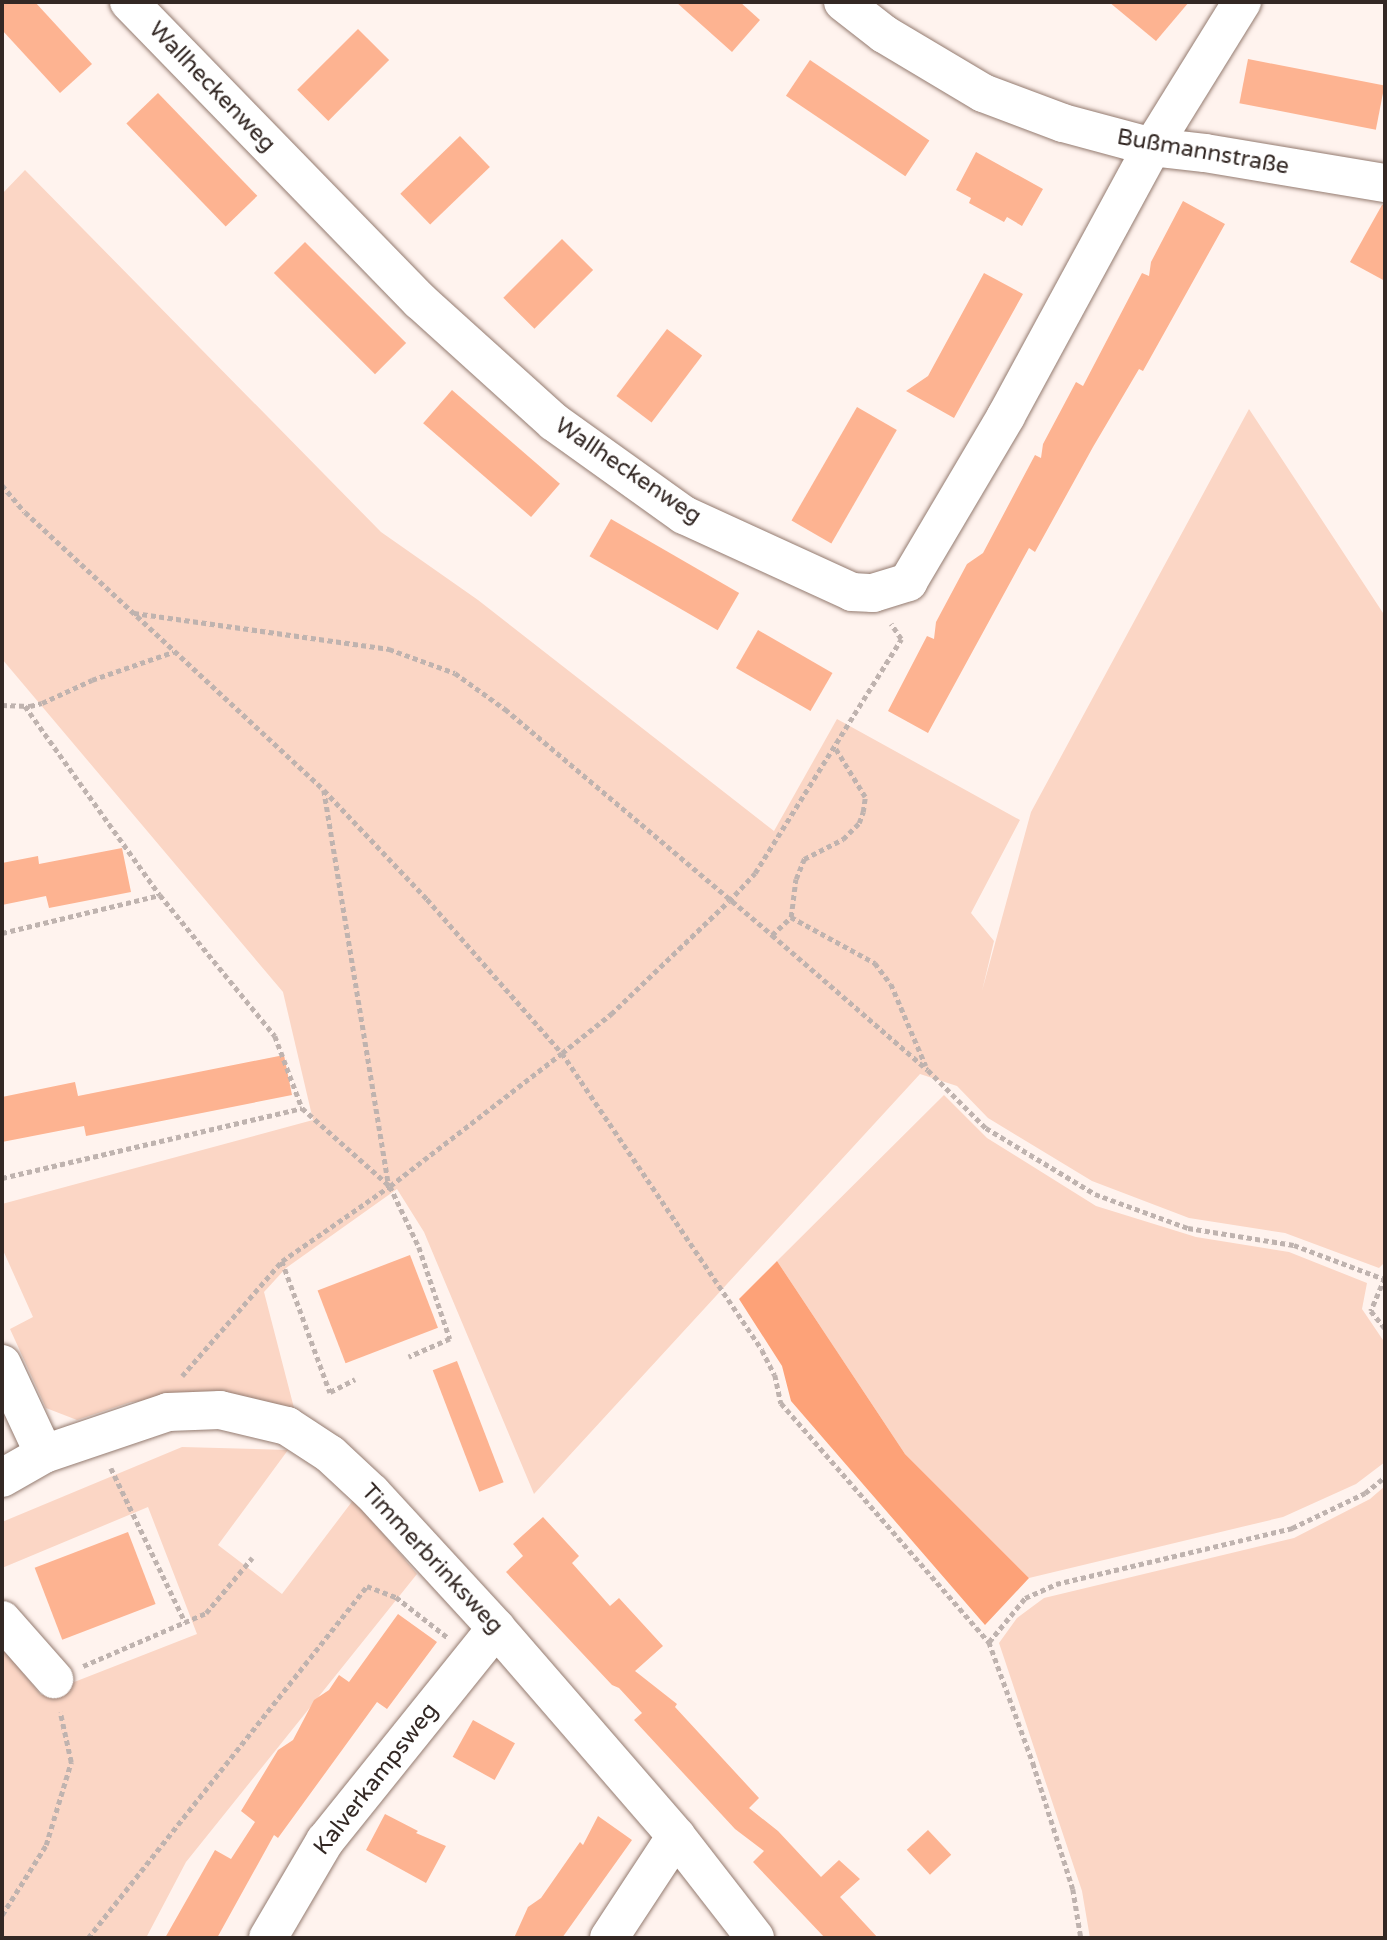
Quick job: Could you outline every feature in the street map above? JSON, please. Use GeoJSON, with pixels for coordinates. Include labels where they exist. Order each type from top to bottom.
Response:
{"type":"FeatureCollection","features":[{"type":"Feature","properties":{"kind":"street","name":"Wallheckenweg"},"geometry":{"type":"LineString","coordinates":[[129,2],[420,301],[554,422],[684,514],[852,592],[873,593],[908,582],[1006,416],[1152,147],[1242,2]]}},
{"type":"Feature","properties":{"kind":"street","name":"Bußmannstraße"},"geometry":{"type":"LineString","coordinates":[[843,2],[884,34],[983,93],[1063,123],[1152,147],[1205,153],[1385,183]]}},
{"type":"Feature","properties":{"kind":"street"},"geometry":{"type":"LineString","coordinates":[[2,1364],[44,1454]]}},
{"type":"Feature","properties":{"kind":"street","name":"Timmerbrinksweg"},"geometry":{"type":"LineString","coordinates":[[2,1478],[44,1454],[167,1412],[220,1410],[287,1426],[330,1454],[372,1493],[496,1628],[676,1836],[755,1938]]}},
{"type":"Feature","properties":{"kind":"street"},"geometry":{"type":"LineString","coordinates":[[2,1620],[54,1679]]}},
{"type":"Feature","properties":{"kind":"street","name":"Kalverkampsweg"},"geometry":{"type":"LineString","coordinates":[[268,1938],[325,1841],[496,1628]]}},
{"type":"Feature","properties":{"kind":"street"},"geometry":{"type":"LineString","coordinates":[[609,1938],[676,1836]]}},
{"type":"Feature","properties":{"kind":"path"},"geometry":{"type":"LineString","coordinates":[[2,485],[133,613],[324,790],[427,899],[562,1054],[762,1350],[775,1375],[781,1403],[989,1642],[1033,1763],[1073,1889],[1081,1938]]}},
{"type":"Feature","properties":{"kind":"path"},"geometry":{"type":"LineString","coordinates":[[167,1412],[165,1395],[282,1261],[390,1186],[611,1014],[755,873],[901,639],[873,593]]}},
{"type":"Feature","properties":{"kind":"path"},"geometry":{"type":"LineString","coordinates":[[133,613],[389,649],[455,673],[505,709],[772,935],[928,1070],[986,1128],[1095,1194],[1188,1228],[1294,1245],[1384,1278],[1371,1311],[1385,1328]]}},
{"type":"Feature","properties":{"kind":"path"},"geometry":{"type":"LineString","coordinates":[[2,705],[25,706],[42,703],[92,680],[174,651]]}},
{"type":"Feature","properties":{"kind":"path"},"geometry":{"type":"LineString","coordinates":[[25,706],[160,895],[275,1036],[302,1108],[390,1186]]}},
{"type":"Feature","properties":{"kind":"path"},"geometry":{"type":"LineString","coordinates":[[772,935],[790,917],[796,878],[804,859],[843,839],[859,823],[863,812],[865,797],[835,748]]}},
{"type":"Feature","properties":{"kind":"path"},"geometry":{"type":"LineString","coordinates":[[324,790],[390,1186],[419,1247],[450,1339],[409,1357]]}},
{"type":"Feature","properties":{"kind":"path"},"geometry":{"type":"LineString","coordinates":[[2,933],[160,895]]}},
{"type":"Feature","properties":{"kind":"path"},"geometry":{"type":"LineString","coordinates":[[790,917],[875,963],[891,984],[928,1070]]}},
{"type":"Feature","properties":{"kind":"path"},"geometry":{"type":"LineString","coordinates":[[2,1178],[302,1108]]}},
{"type":"Feature","properties":{"kind":"path"},"geometry":{"type":"LineString","coordinates":[[282,1261],[330,1392],[355,1379]]}},
{"type":"Feature","properties":{"kind":"path"},"geometry":{"type":"LineString","coordinates":[[95,1436],[185,1622]]}},
{"type":"Feature","properties":{"kind":"path"},"geometry":{"type":"LineString","coordinates":[[989,1642],[1025,1598],[1056,1584],[1292,1528],[1366,1493],[1385,1476]]}},
{"type":"Feature","properties":{"kind":"path"},"geometry":{"type":"LineString","coordinates":[[2,1915],[46,1845],[71,1762],[54,1679],[206,1613],[252,1558]]}},
{"type":"Feature","properties":{"kind":"path"},"geometry":{"type":"LineString","coordinates":[[88,1938],[367,1586],[396,1597],[472,1657]]}},
{"type":"Feature","properties":{"kind":"shaded area"},"geometry":{"type":"Polygon","coordinates":[[[25,170],[381,532],[478,600],[774,831],[837,719],[1020,820],[971,913],[994,941],[982,991],[1031,812],[1249,409],[1385,616],[1385,1262],[1379,1268],[1285,1233],[1189,1218],[1092,1181],[988,1118],[957,1086],[920,1074],[534,1494],[424,1232],[397,1189],[286,1268],[264,1292],[294,1408],[230,1393],[131,1402],[77,1420],[46,1408],[10,1329],[33,1317],[2,1248],[2,1204],[313,1120],[283,992],[2,659],[2,194],[25,170]]]}},
{"type":"Feature","properties":{"kind":"shaded area"},"geometry":{"type":"Polygon","coordinates":[[[944,1095],[987,1138],[1096,1206],[1196,1237],[1289,1252],[1367,1283],[1362,1309],[1385,1343],[1385,1462],[1356,1484],[1283,1517],[1029,1578],[905,1454],[777,1261],[944,1095]]]}},
{"type":"Feature","properties":{"kind":"shaded area"},"geometry":{"type":"Polygon","coordinates":[[[777,1261],[905,1454],[1029,1578],[985,1625],[791,1401],[782,1366],[739,1299],[777,1261]]]}},
{"type":"Feature","properties":{"kind":"shaded area"},"geometry":{"type":"Polygon","coordinates":[[[182,1447],[288,1450],[218,1545],[282,1594],[354,1499],[417,1574],[186,1862],[146,1938],[2,1938],[2,1648],[41,1695],[197,1634],[148,1507],[2,1568],[2,1522],[182,1447]]]}},
{"type":"Feature","properties":{"kind":"shaded area"},"geometry":{"type":"Polygon","coordinates":[[[1385,1486],[1385,1938],[1090,1938],[1082,1891],[999,1643],[1017,1618],[1044,1598],[1294,1538],[1370,1499],[1385,1486]]]}},
{"type":"Feature","properties":{"kind":"building"},"geometry":{"type":"Polygon","coordinates":[[[2,2],[35,2],[92,64],[60,93],[2,30],[2,2]]]}},
{"type":"Feature","properties":{"kind":"building"},"geometry":{"type":"Polygon","coordinates":[[[676,2],[740,2],[760,20],[732,52],[676,2]]]}},
{"type":"Feature","properties":{"kind":"building"},"geometry":{"type":"Polygon","coordinates":[[[1109,2],[1189,2],[1156,41],[1109,2]]]}},
{"type":"Feature","properties":{"kind":"building"},"geometry":{"type":"Polygon","coordinates":[[[358,29],[389,60],[328,121],[297,90],[358,29]]]}},
{"type":"Feature","properties":{"kind":"building"},"geometry":{"type":"Polygon","coordinates":[[[1248,59],[1384,86],[1376,130],[1239,103],[1248,59]]]}},
{"type":"Feature","properties":{"kind":"building"},"geometry":{"type":"Polygon","coordinates":[[[810,60],[929,141],[905,176],[786,96],[810,60]]]}},
{"type":"Feature","properties":{"kind":"building"},"geometry":{"type":"Polygon","coordinates":[[[158,93],[257,196],[226,226],[126,124],[158,93]]]}},
{"type":"Feature","properties":{"kind":"building"},"geometry":{"type":"Polygon","coordinates":[[[460,136],[490,167],[430,225],[400,194],[460,136]]]}},
{"type":"Feature","properties":{"kind":"building"},"geometry":{"type":"Polygon","coordinates":[[[976,152],[1043,189],[1022,226],[1007,217],[1004,222],[969,203],[971,198],[956,190],[976,152]]]}},
{"type":"Feature","properties":{"kind":"building"},"geometry":{"type":"Polygon","coordinates":[[[1183,201],[1225,224],[1143,371],[1139,369],[1035,552],[1029,548],[928,733],[888,711],[927,636],[934,639],[936,622],[967,564],[983,553],[1035,455],[1041,458],[1043,444],[1076,382],[1083,386],[1142,273],[1149,276],[1151,262],[1183,201]]]}},
{"type":"Feature","properties":{"kind":"building"},"geometry":{"type":"Polygon","coordinates":[[[1385,204],[1385,281],[1350,262],[1385,204]]]}},
{"type":"Feature","properties":{"kind":"building"},"geometry":{"type":"Polygon","coordinates":[[[562,239],[593,270],[534,329],[503,298],[562,239]]]}},
{"type":"Feature","properties":{"kind":"building"},"geometry":{"type":"Polygon","coordinates":[[[305,242],[406,343],[375,374],[274,273],[305,242]]]}},
{"type":"Feature","properties":{"kind":"building"},"geometry":{"type":"Polygon","coordinates":[[[984,273],[1023,294],[954,418],[906,391],[928,376],[984,273]]]}},
{"type":"Feature","properties":{"kind":"building"},"geometry":{"type":"Polygon","coordinates":[[[667,329],[702,355],[652,423],[616,396],[667,329]]]}},
{"type":"Feature","properties":{"kind":"building"},"geometry":{"type":"Polygon","coordinates":[[[452,390],[560,484],[531,517],[423,423],[452,390]]]}},
{"type":"Feature","properties":{"kind":"building"},"geometry":{"type":"Polygon","coordinates":[[[857,407],[897,430],[831,543],[792,520],[857,407]]]}},
{"type":"Feature","properties":{"kind":"building"},"geometry":{"type":"Polygon","coordinates":[[[611,519],[739,593],[718,630],[590,556],[611,519]]]}},
{"type":"Feature","properties":{"kind":"building"},"geometry":{"type":"Polygon","coordinates":[[[758,630],[832,673],[810,711],[736,668],[758,630]]]}},
{"type":"Feature","properties":{"kind":"building"},"geometry":{"type":"Polygon","coordinates":[[[122,848],[131,892],[49,908],[46,896],[2,905],[2,863],[38,856],[39,864],[122,848]]]}},
{"type":"Feature","properties":{"kind":"building"},"geometry":{"type":"Polygon","coordinates":[[[284,1055],[292,1095],[86,1136],[84,1126],[2,1142],[2,1097],[75,1082],[78,1096],[284,1055]]]}},
{"type":"Feature","properties":{"kind":"building"},"geometry":{"type":"Polygon","coordinates":[[[410,1255],[438,1328],[346,1363],[318,1290],[410,1255]]]}},
{"type":"Feature","properties":{"kind":"building"},"geometry":{"type":"Polygon","coordinates":[[[457,1361],[504,1482],[479,1492],[433,1370],[457,1361]]]}},
{"type":"Feature","properties":{"kind":"building"},"geometry":{"type":"Polygon","coordinates":[[[543,1517],[579,1556],[572,1563],[610,1606],[619,1598],[663,1646],[635,1671],[677,1704],[675,1707],[759,1798],[749,1808],[778,1831],[821,1877],[839,1860],[860,1879],[840,1897],[878,1938],[825,1938],[753,1862],[764,1851],[735,1829],[634,1720],[642,1713],[619,1688],[612,1685],[506,1572],[523,1556],[513,1544],[543,1517]]]}},
{"type":"Feature","properties":{"kind":"building"},"geometry":{"type":"Polygon","coordinates":[[[128,1532],[156,1604],[62,1640],[35,1568],[128,1532]]]}},
{"type":"Feature","properties":{"kind":"building"},"geometry":{"type":"Polygon","coordinates":[[[398,1614],[437,1642],[387,1709],[377,1702],[278,1838],[274,1835],[217,1938],[165,1938],[215,1850],[231,1859],[255,1822],[241,1811],[278,1750],[293,1740],[314,1700],[329,1690],[339,1675],[349,1682],[398,1614]]]}},
{"type":"Feature","properties":{"kind":"building"},"geometry":{"type":"Polygon","coordinates":[[[473,1720],[515,1743],[495,1780],[453,1757],[473,1720]]]}},
{"type":"Feature","properties":{"kind":"building"},"geometry":{"type":"Polygon","coordinates":[[[385,1814],[418,1831],[416,1833],[446,1846],[426,1883],[366,1850],[385,1814]]]}},
{"type":"Feature","properties":{"kind":"building"},"geometry":{"type":"Polygon","coordinates":[[[598,1816],[632,1840],[562,1938],[514,1938],[528,1907],[541,1898],[580,1842],[583,1845],[598,1816]]]}},
{"type":"Feature","properties":{"kind":"building"},"geometry":{"type":"Polygon","coordinates":[[[928,1830],[951,1855],[930,1875],[907,1850],[928,1830]]]}}]}
